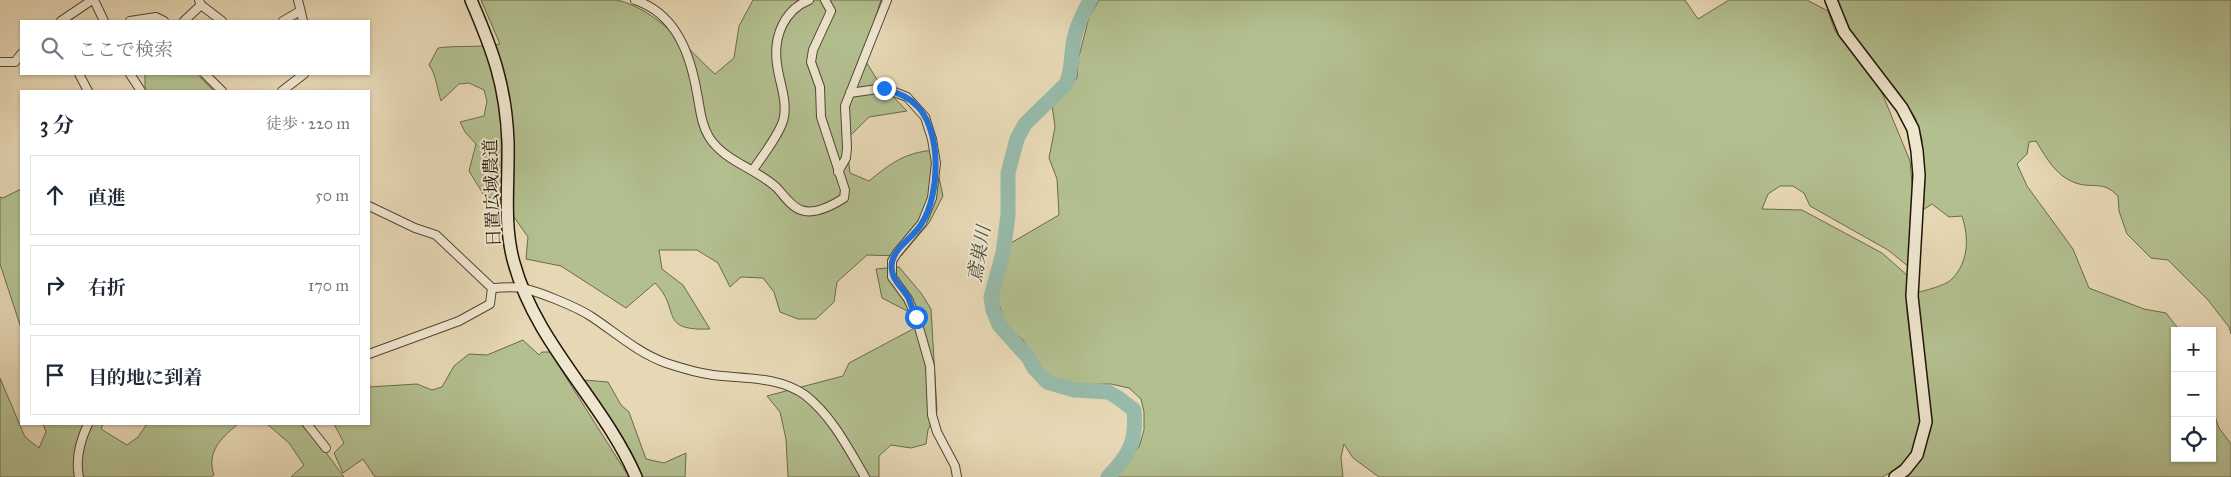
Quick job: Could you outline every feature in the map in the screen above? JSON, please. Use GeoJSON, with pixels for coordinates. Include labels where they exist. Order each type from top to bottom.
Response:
{"type":"FeatureCollection","features":[{"type":"Feature","properties":{"kind":"street"},"geometry":{"type":"LineString","coordinates":[[63,20],[93,0],[103,20]]}},
{"type":"Feature","properties":{"kind":"street"},"geometry":{"type":"LineString","coordinates":[[298,0],[303,20]]}},
{"type":"Feature","properties":{"kind":"street","name":"日置広域農道"},"geometry":{"type":"LineString","coordinates":[[471,0],[492,50],[502,88],[508,142],[509,242],[521,288],[546,334],[618,442],[636,477]]}},
{"type":"Feature","properties":{"kind":"street"},"geometry":{"type":"LineString","coordinates":[[635,0],[658,11],[674,26],[682,43],[696,86],[701,116],[708,135],[715,146],[729,157],[753,170],[774,186],[797,208],[806,211],[836,204],[844,198],[845,190],[821,117],[820,87],[811,62],[813,50],[831,11],[825,0]]}},
{"type":"Feature","properties":{"kind":"street"},"geometry":{"type":"LineString","coordinates":[[753,170],[776,136],[784,119],[785,101],[776,62],[778,37],[793,8],[809,0]]}},
{"type":"Feature","properties":{"kind":"street"},"geometry":{"type":"LineString","coordinates":[[838,172],[846,158],[845,106],[887,0]]}},
{"type":"Feature","properties":{"kind":"street"},"geometry":{"type":"LineString","coordinates":[[1831,0],[1844,32],[1902,108],[1913,129],[1917,151],[1919,175],[1912,296],[1926,422],[1917,455],[1905,470],[1896,477]]}},
{"type":"Feature","properties":{"kind":"street"},"geometry":{"type":"LineString","coordinates":[[185,20],[200,3],[221,20]]}},
{"type":"Feature","properties":{"kind":"street"},"geometry":{"type":"LineString","coordinates":[[285,20],[300,11]]}},
{"type":"Feature","properties":{"kind":"street"},"geometry":{"type":"LineString","coordinates":[[136,20],[156,17],[162,20]]}},
{"type":"Feature","properties":{"kind":"street"},"geometry":{"type":"LineString","coordinates":[[0,62],[15,62],[20,55]]}},
{"type":"Feature","properties":{"kind":"street"},"geometry":{"type":"LineString","coordinates":[[79,75],[87,90]]}},
{"type":"Feature","properties":{"kind":"street"},"geometry":{"type":"LineString","coordinates":[[131,75],[140,90]]}},
{"type":"Feature","properties":{"kind":"street"},"geometry":{"type":"LineString","coordinates":[[206,75],[221,90]]}},
{"type":"Feature","properties":{"kind":"street"},"geometry":{"type":"LineString","coordinates":[[283,90],[303,75]]}},
{"type":"Feature","properties":{"kind":"street"},"geometry":{"type":"LineString","coordinates":[[850,93],[884,88],[907,97],[925,117],[932,139],[936,163],[932,198],[922,223],[896,253],[892,262],[892,277],[908,299],[916,317],[930,366],[932,415],[937,432],[955,466],[957,477]]}},
{"type":"Feature","properties":{"kind":"street"},"geometry":{"type":"LineString","coordinates":[[370,206],[415,228],[436,235],[492,288],[521,288],[591,316],[629,344],[664,362],[711,374],[767,380],[786,386],[804,395],[822,411],[842,438],[865,477]]}},
{"type":"Feature","properties":{"kind":"street"},"geometry":{"type":"LineString","coordinates":[[370,354],[459,321],[490,304],[492,288]]}},
{"type":"Feature","properties":{"kind":"street"},"geometry":{"type":"LineString","coordinates":[[79,477],[77,465],[79,446],[88,425]]}},
{"type":"Feature","properties":{"kind":"street"},"geometry":{"type":"LineString","coordinates":[[308,425],[326,448]]}},
{"type":"Feature","properties":{"kind":"green space"},"geometry":{"type":"Polygon","coordinates":[[[481,0],[617,0],[632,5],[658,21],[682,41],[715,74],[734,58],[739,26],[753,0],[881,0],[863,57],[878,81],[907,111],[869,117],[846,140],[850,173],[869,181],[884,169],[906,156],[933,150],[943,196],[929,223],[901,256],[867,255],[837,282],[834,302],[816,319],[798,319],[780,312],[774,292],[763,278],[741,277],[730,287],[718,263],[697,250],[659,250],[662,269],[683,285],[710,329],[694,329],[676,322],[668,302],[655,283],[626,308],[561,266],[526,259],[528,237],[502,200],[485,197],[469,171],[476,144],[465,132],[460,122],[484,116],[487,101],[484,90],[469,83],[459,84],[441,101],[435,77],[429,65],[438,48],[500,44],[481,0]]]}},
{"type":"Feature","properties":{"kind":"green space"},"geometry":{"type":"Polygon","coordinates":[[[1099,0],[1685,0],[1698,19],[1729,0],[1807,0],[1828,11],[1835,31],[1880,88],[1910,161],[1915,216],[1914,271],[1888,250],[1810,206],[1804,193],[1793,186],[1780,186],[1768,194],[1762,209],[1802,210],[1882,253],[1908,276],[1907,312],[1921,423],[1915,447],[1899,468],[1882,477],[1379,477],[1353,458],[1344,444],[1341,457],[1343,477],[1104,477],[1118,462],[1130,456],[1139,447],[1144,430],[1144,412],[1141,399],[1129,388],[1111,384],[1071,385],[1048,376],[1023,340],[1006,327],[998,301],[994,263],[1004,247],[1059,215],[1057,179],[1049,158],[1055,127],[1052,105],[1077,78],[1078,60],[1089,17],[1099,0]]]}},
{"type":"Feature","properties":{"kind":"green space"},"geometry":{"type":"Polygon","coordinates":[[[1837,0],[2231,0],[2231,334],[2229,327],[2208,300],[2168,260],[2151,258],[2127,234],[2119,211],[2118,196],[2113,191],[2100,186],[2079,184],[2071,181],[2053,167],[2036,141],[2029,142],[2027,154],[2017,164],[2027,186],[2073,249],[2089,288],[2144,309],[2166,313],[2177,327],[2171,327],[2171,462],[2216,462],[2216,419],[2219,428],[2231,444],[2231,477],[1905,477],[1921,454],[1931,422],[1916,293],[1940,286],[1952,279],[1958,272],[1966,249],[1966,233],[1962,216],[1949,217],[1932,204],[1921,211],[1922,139],[1915,117],[1896,89],[1850,35],[1837,0]]]}},
{"type":"Feature","properties":{"kind":"green space"},"geometry":{"type":"Polygon","coordinates":[[[145,75],[198,75],[213,90],[145,90],[145,75]]]}},
{"type":"Feature","properties":{"kind":"green space"},"geometry":{"type":"Polygon","coordinates":[[[20,190],[20,325],[0,264],[0,197],[3,198],[20,190]]]}},
{"type":"Feature","properties":{"kind":"green space"},"geometry":{"type":"Polygon","coordinates":[[[899,267],[921,293],[931,309],[937,411],[928,430],[926,444],[911,448],[891,445],[879,456],[879,477],[788,477],[786,439],[780,412],[767,396],[843,376],[849,363],[913,329],[913,314],[882,298],[876,269],[899,267]]]}},
{"type":"Feature","properties":{"kind":"green space"},"geometry":{"type":"Polygon","coordinates":[[[523,340],[539,355],[542,352],[550,352],[629,477],[375,477],[363,459],[343,473],[334,453],[344,443],[335,425],[370,425],[370,387],[417,384],[432,390],[442,387],[454,366],[469,354],[487,355],[523,340]]]}},
{"type":"Feature","properties":{"kind":"green space"},"geometry":{"type":"Polygon","coordinates":[[[0,378],[25,437],[39,448],[46,432],[43,425],[103,425],[101,429],[127,445],[138,437],[146,425],[237,425],[221,440],[214,452],[212,467],[214,475],[211,477],[0,477],[0,378]]]}},
{"type":"Feature","properties":{"kind":"green space"},"geometry":{"type":"Polygon","coordinates":[[[584,380],[608,382],[621,405],[629,412],[646,459],[664,463],[686,453],[685,477],[643,477],[631,452],[584,380]]]}},
{"type":"Feature","properties":{"kind":"green space"},"geometry":{"type":"Polygon","coordinates":[[[268,425],[306,425],[344,477],[291,477],[304,465],[289,443],[268,425]]]}},
{"type":"Feature","properties":{"kind":"waterway","name":"鳶巣川"},"geometry":{"type":"LineString","coordinates":[[1090,0],[1076,33],[1066,84],[1025,124],[1017,139],[1008,173],[1008,215],[1003,253],[991,297],[993,310],[999,325],[1028,357],[1034,368],[1047,382],[1074,390],[1108,392],[1134,410],[1134,431],[1130,447],[1121,462],[1108,477]]}},
{"type":"Feature","properties":{"kind":"route"},"geometry":{"type":"LineString","coordinates":[[884,88],[907,97],[925,117],[932,139],[936,163],[932,198],[922,223],[896,253],[892,262],[892,277],[908,299],[916,317]]}}]}
